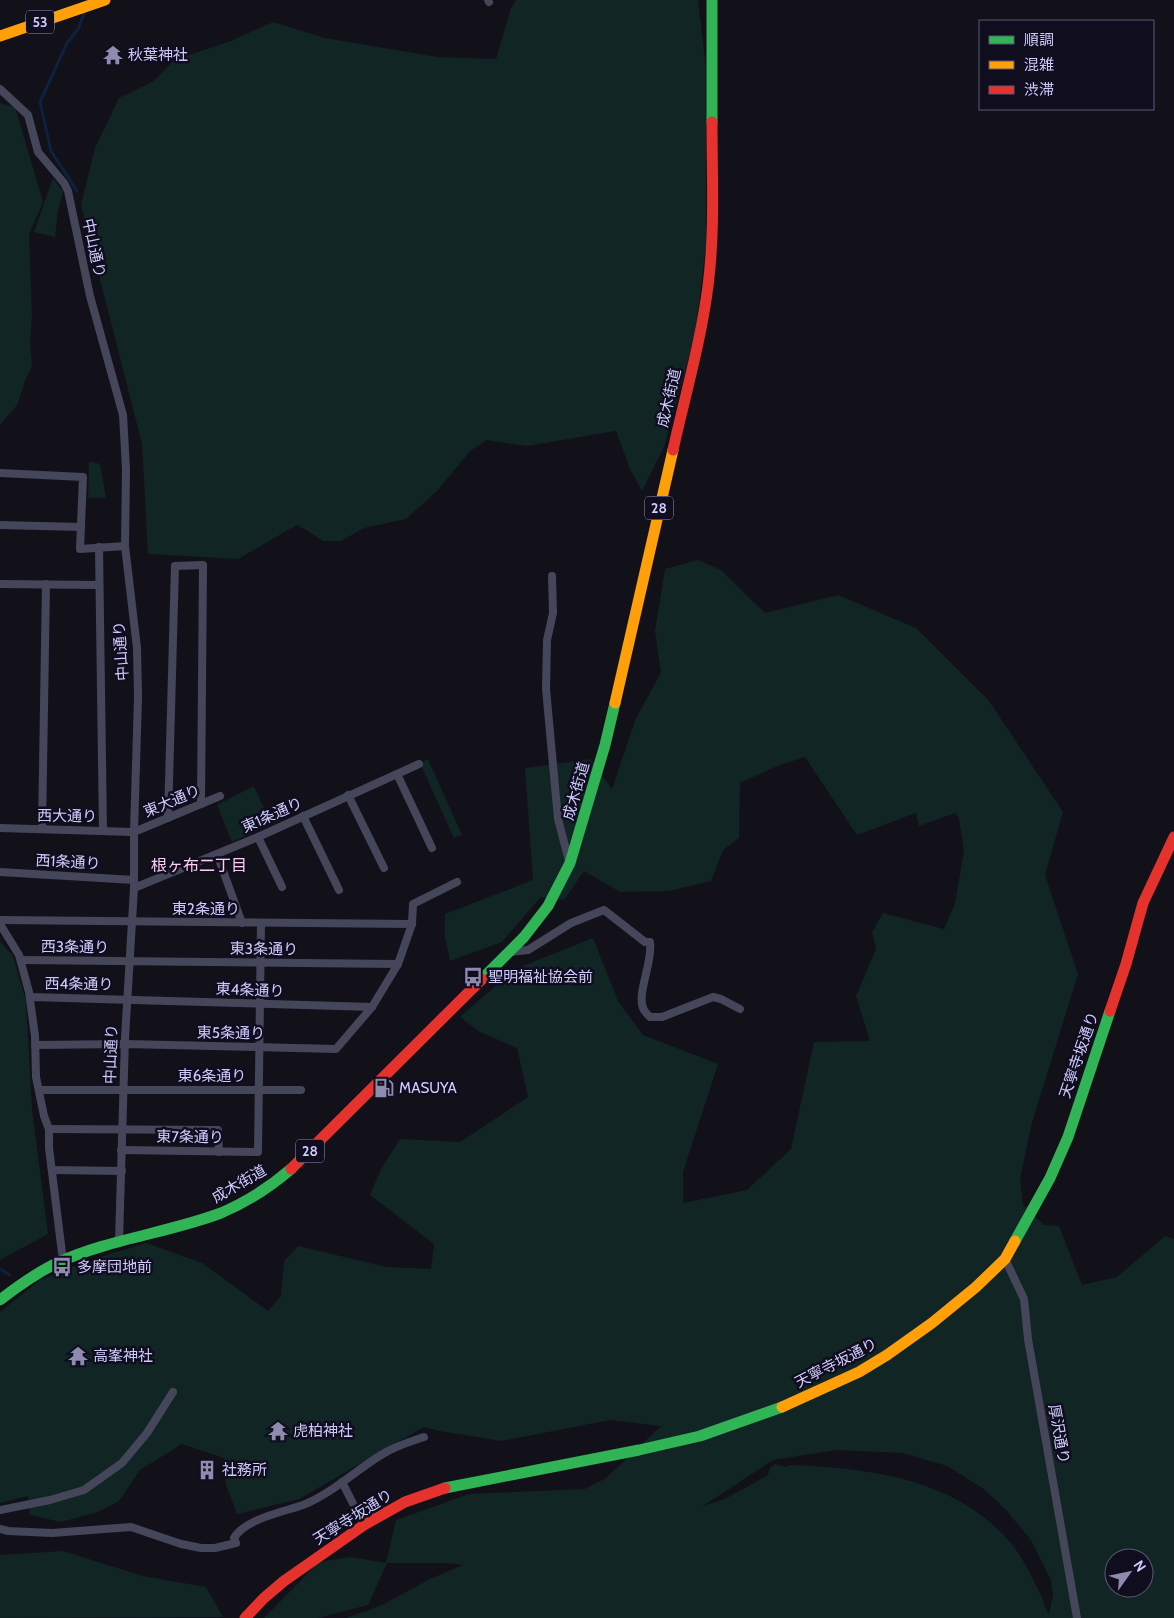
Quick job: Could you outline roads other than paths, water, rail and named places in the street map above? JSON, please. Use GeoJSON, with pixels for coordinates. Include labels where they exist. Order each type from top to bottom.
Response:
{"type":"FeatureCollection","features":[{"type":"Feature","properties":{"kind":"main road","name":"53"},"geometry":{"type":"LineString","coordinates":[[0,36],[105,0]]}},
{"type":"Feature","properties":{"kind":"main road","name":"成木街道"},"geometry":{"type":"LineString","coordinates":[[0,1300],[30,1277],[63,1261],[119,1241],[215,1216],[254,1197],[272,1185],[312,1148],[510,952],[548,906],[570,863],[593,790],[699,336],[708,287],[712,237],[711,1]]}},
{"type":"Feature","properties":{"kind":"main road","name":"天寧寺坂通り"},"geometry":{"type":"LineString","coordinates":[[245,1618],[283,1581],[364,1525],[396,1506],[433,1491],[458,1484],[700,1436],[781,1408],[859,1372],[911,1339],[968,1293],[1005,1259],[1050,1178],[1068,1137],[1126,964],[1143,904],[1174,837]]}},
{"type":"Feature","properties":{"kind":"street","name":"中山通り"},"geometry":{"type":"LineString","coordinates":[[0,89],[28,115],[38,152],[64,183],[68,191],[90,296],[123,415],[126,469],[125,546],[137,648],[138,696],[134,884],[123,1089],[119,1241]]}},
{"type":"Feature","properties":{"kind":"street"},"geometry":{"type":"LineString","coordinates":[[0,473],[83,477],[80,548],[125,546]]}},
{"type":"Feature","properties":{"kind":"street"},"geometry":{"type":"LineString","coordinates":[[0,525],[81,527]]}},
{"type":"Feature","properties":{"kind":"street"},"geometry":{"type":"LineString","coordinates":[[99,547],[103,831]]}},
{"type":"Feature","properties":{"kind":"street"},"geometry":{"type":"LineString","coordinates":[[168,818],[175,566],[203,565],[201,804]]}},
{"type":"Feature","properties":{"kind":"street"},"geometry":{"type":"LineString","coordinates":[[552,576],[553,614],[547,640],[546,690],[558,819],[570,863]]}},
{"type":"Feature","properties":{"kind":"street"},"geometry":{"type":"LineString","coordinates":[[0,584],[99,585]]}},
{"type":"Feature","properties":{"kind":"street"},"geometry":{"type":"LineString","coordinates":[[42,829],[46,584]]}},
{"type":"Feature","properties":{"kind":"street","name":"東1条通り"},"geometry":{"type":"LineString","coordinates":[[134,884],[258,837],[419,764]]}},
{"type":"Feature","properties":{"kind":"street"},"geometry":{"type":"LineString","coordinates":[[397,774],[432,848]]}},
{"type":"Feature","properties":{"kind":"street"},"geometry":{"type":"LineString","coordinates":[[348,795],[384,868]]}},
{"type":"Feature","properties":{"kind":"street","name":"東大通り"},"geometry":{"type":"LineString","coordinates":[[134,832],[220,796]]}},
{"type":"Feature","properties":{"kind":"street"},"geometry":{"type":"LineString","coordinates":[[303,816],[339,890]]}},
{"type":"Feature","properties":{"kind":"street","name":"西大通り"},"geometry":{"type":"LineString","coordinates":[[0,828],[134,832]]}},
{"type":"Feature","properties":{"kind":"street"},"geometry":{"type":"LineString","coordinates":[[258,837],[282,887]]}},
{"type":"Feature","properties":{"kind":"street"},"geometry":{"type":"LineString","coordinates":[[217,854],[242,922]]}},
{"type":"Feature","properties":{"kind":"street","name":"西1条通り"},"geometry":{"type":"LineString","coordinates":[[0,872],[134,884]]}},
{"type":"Feature","properties":{"kind":"street"},"geometry":{"type":"LineString","coordinates":[[372,1007],[398,964],[412,924],[413,904],[457,882]]}},
{"type":"Feature","properties":{"kind":"street"},"geometry":{"type":"LineString","coordinates":[[510,952],[528,950],[570,923],[604,910],[645,942],[650,942],[652,951],[641,1000],[643,1009],[650,1017],[662,1017],[713,997],[740,1008]]}},
{"type":"Feature","properties":{"kind":"street","name":"東2条通り"},"geometry":{"type":"LineString","coordinates":[[0,920],[412,924]]}},
{"type":"Feature","properties":{"kind":"street"},"geometry":{"type":"LineString","coordinates":[[259,1090],[261,923]]}},
{"type":"Feature","properties":{"kind":"street"},"geometry":{"type":"LineString","coordinates":[[0,924],[21,960],[30,997],[36,1077],[44,1116],[49,1129],[49,1148],[63,1261]]}},
{"type":"Feature","properties":{"kind":"street","name":"西3条通り"},"geometry":{"type":"LineString","coordinates":[[21,960],[130,961]]}},
{"type":"Feature","properties":{"kind":"street","name":"東3条通り"},"geometry":{"type":"LineString","coordinates":[[130,961],[398,964]]}},
{"type":"Feature","properties":{"kind":"street","name":"西4条通り"},"geometry":{"type":"LineString","coordinates":[[30,997],[128,999]]}},
{"type":"Feature","properties":{"kind":"street","name":"東4条通り"},"geometry":{"type":"LineString","coordinates":[[128,999],[372,1007]]}},
{"type":"Feature","properties":{"kind":"street","name":"東5条通り"},"geometry":{"type":"LineString","coordinates":[[35,1045],[125,1044],[336,1049],[372,1007]]}},
{"type":"Feature","properties":{"kind":"street","name":"東6条通り"},"geometry":{"type":"LineString","coordinates":[[39,1090],[301,1090]]}},
{"type":"Feature","properties":{"kind":"street","name":"東7条通り"},"geometry":{"type":"LineString","coordinates":[[121,1150],[258,1152],[259,1090]]}},
{"type":"Feature","properties":{"kind":"street"},"geometry":{"type":"LineString","coordinates":[[49,1129],[218,1130],[219,1152]]}},
{"type":"Feature","properties":{"kind":"street"},"geometry":{"type":"LineString","coordinates":[[52,1170],[122,1171]]}},
{"type":"Feature","properties":{"kind":"street","name":"厚沢通り"},"geometry":{"type":"LineString","coordinates":[[1005,1259],[1024,1299],[1028,1340],[1077,1618]]}},
{"type":"Feature","properties":{"kind":"street"},"geometry":{"type":"LineString","coordinates":[[0,1510],[50,1500],[84,1490],[122,1463],[147,1433],[173,1392]]}},
{"type":"Feature","properties":{"kind":"street"},"geometry":{"type":"LineString","coordinates":[[0,1529],[52,1533],[131,1526],[181,1544],[201,1548],[215,1548],[236,1543],[234,1538],[238,1532],[254,1522],[305,1504],[342,1482],[382,1454],[399,1445],[424,1437]]}},
{"type":"Feature","properties":{"kind":"street"},"geometry":{"type":"LineString","coordinates":[[342,1482],[364,1525]]}},
{"type":"Feature","properties":{"kind":"waterway"},"geometry":{"type":"LineString","coordinates":[[77,191],[51,151],[40,102],[67,43],[78,29],[86,9]]}},
{"type":"Feature","properties":{"kind":"waterway"},"geometry":{"type":"LineString","coordinates":[[0,1269],[10,1275]]}},
{"type":"Feature","properties":{"kind":"place","name":"秋葉神社"},"geometry":{"type":"Point","coordinates":[113,55]}},
{"type":"Feature","properties":{"kind":"place","name":"聖明福祉協会前"},"geometry":{"type":"Point","coordinates":[473,977]}},
{"type":"Feature","properties":{"kind":"place","name":"MASUYA"},"geometry":{"type":"Point","coordinates":[384,1088]}},
{"type":"Feature","properties":{"kind":"place","name":"多摩団地前"},"geometry":{"type":"Point","coordinates":[62,1267]}},
{"type":"Feature","properties":{"kind":"place","name":"高峯神社"},"geometry":{"type":"Point","coordinates":[78,1356]}},
{"type":"Feature","properties":{"kind":"place","name":"虎柏神社"},"geometry":{"type":"Point","coordinates":[278,1431]}},
{"type":"Feature","properties":{"kind":"place","name":"社務所"},"geometry":{"type":"Point","coordinates":[207,1470]}},
{"type":"Feature","properties":{"kind":"district","name":"根ヶ布二丁目"},"geometry":{"type":"Point","coordinates":[199,865]}}]}
